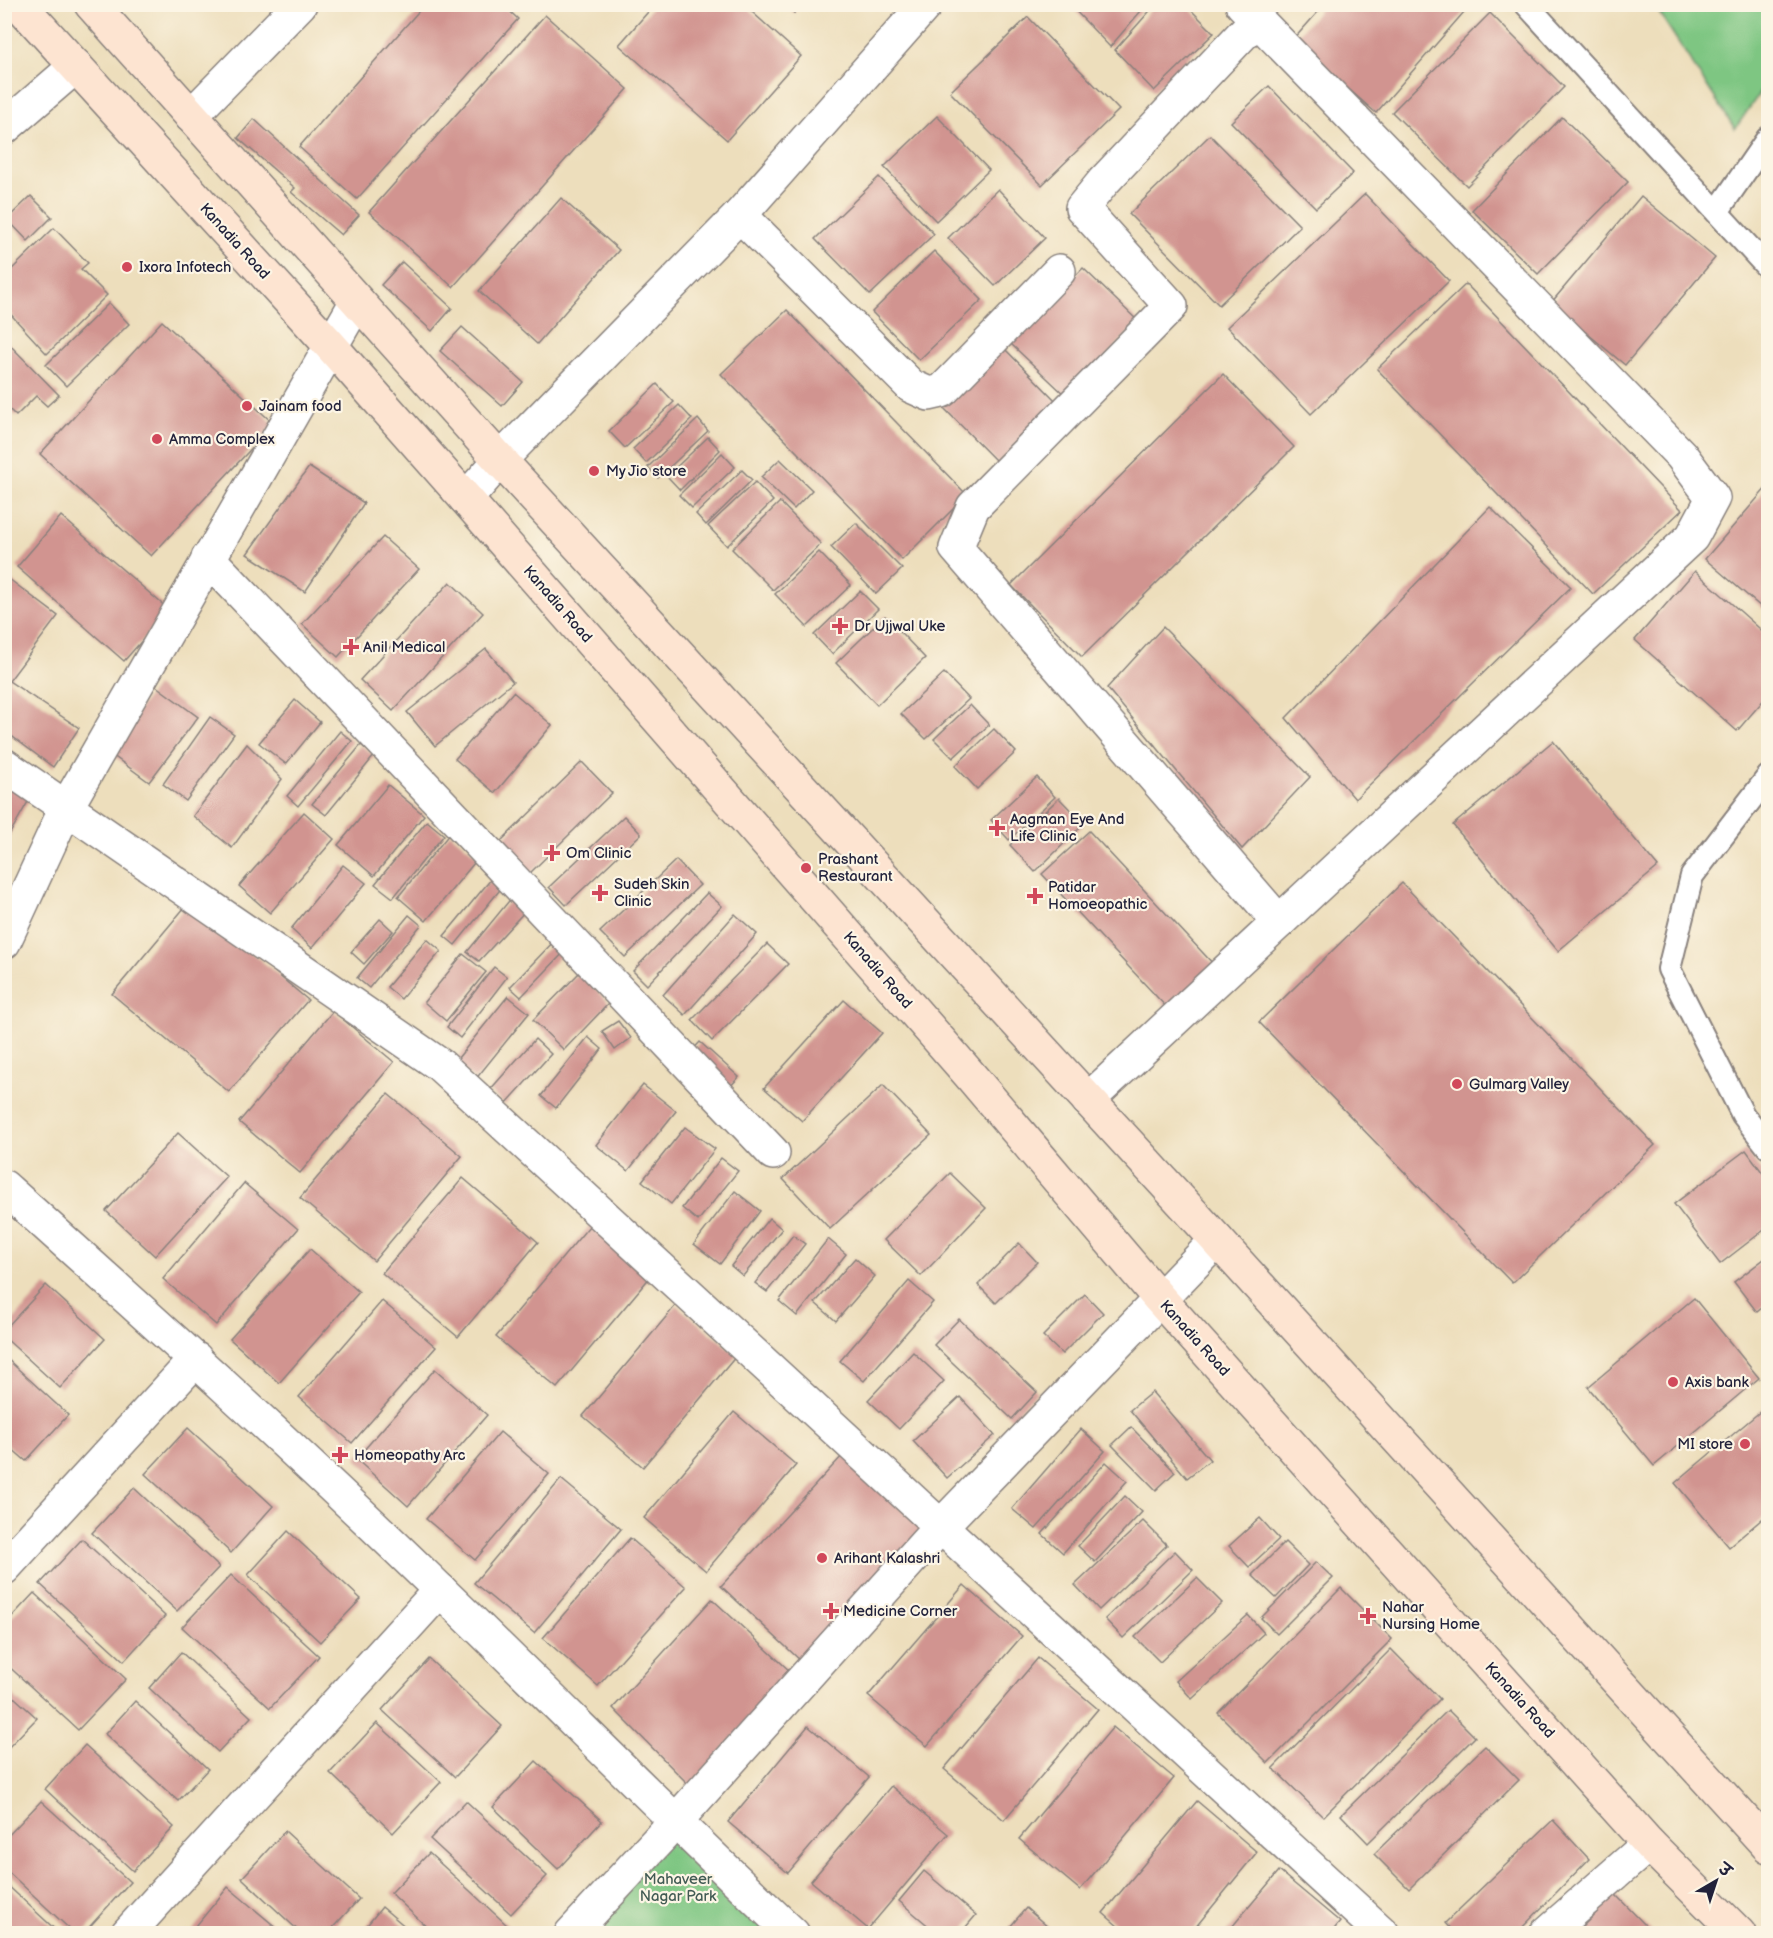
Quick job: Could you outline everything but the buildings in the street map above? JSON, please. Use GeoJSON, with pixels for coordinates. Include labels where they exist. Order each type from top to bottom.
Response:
{"type":"FeatureCollection","features":[{"type":"Feature","properties":{"kind":"main road","name":"Kanadia Road"},"geometry":{"type":"LineString","coordinates":[[19,4],[330,345],[466,499],[969,1074],[1159,1298],[1649,1844],[1739,1934]]}},
{"type":"Feature","properties":{"kind":"main road"},"geometry":{"type":"LineString","coordinates":[[91,4],[500,460],[1089,1100],[1768,1846]]}},
{"type":"Feature","properties":{"kind":"street"},"geometry":{"type":"LineString","coordinates":[[192,116],[300,4]]}},
{"type":"Feature","properties":{"kind":"street"},"geometry":{"type":"LineString","coordinates":[[466,499],[500,460],[740,215],[926,4]]}},
{"type":"Feature","properties":{"kind":"street"},"geometry":{"type":"LineString","coordinates":[[1089,1100],[1280,922],[1692,537],[1713,498],[1681,455],[1250,12],[1082,208],[1171,306],[973,507],[956,548],[1280,922]]}},
{"type":"Feature","properties":{"kind":"street"},"geometry":{"type":"LineString","coordinates":[[4,128],[76,66]]}},
{"type":"Feature","properties":{"kind":"street"},"geometry":{"type":"LineString","coordinates":[[740,215],[911,386],[929,394],[942,391],[1059,271]]}},
{"type":"Feature","properties":{"kind":"street"},"geometry":{"type":"LineString","coordinates":[[4,942],[66,808],[357,301]]}},
{"type":"Feature","properties":{"kind":"street"},"geometry":{"type":"LineString","coordinates":[[208,558],[773,1153]]}},
{"type":"Feature","properties":{"kind":"street"},"geometry":{"type":"LineString","coordinates":[[4,765],[440,1065],[1383,1934]]}},
{"type":"Feature","properties":{"kind":"street"},"geometry":{"type":"LineString","coordinates":[[4,1187],[196,1359],[440,1590],[675,1822],[794,1934]]}},
{"type":"Feature","properties":{"kind":"street"},"geometry":{"type":"LineString","coordinates":[[570,1934],[675,1822],[941,1526],[1216,1239]]}},
{"type":"Feature","properties":{"kind":"street"},"geometry":{"type":"LineString","coordinates":[[4,1568],[196,1359]]}},
{"type":"Feature","properties":{"kind":"street"},"geometry":{"type":"LineString","coordinates":[[127,1934],[440,1590]]}},
{"type":"Feature","properties":{"kind":"street"},"geometry":{"type":"LineString","coordinates":[[1546,1934],[1649,1844]]}},
{"type":"Feature","properties":{"kind":"lane"},"geometry":{"type":"LineString","coordinates":[[1526,4],[1768,268]]}},
{"type":"Feature","properties":{"kind":"lane"},"geometry":{"type":"LineString","coordinates":[[1718,212],[1768,138]]}},
{"type":"Feature","properties":{"kind":"lane"},"geometry":{"type":"LineString","coordinates":[[1768,777],[1692,876],[1669,969],[1743,1115],[1768,1147]]}},
{"type":"Feature","properties":{"kind":"green space"},"geometry":{"type":"Polygon","coordinates":[[[1654,5],[1768,5],[1768,81],[1735,129],[1654,5]]]}},
{"type":"Feature","properties":{"kind":"green space","name":"Mahaveer Nagar Park"},"geometry":{"type":"Polygon","coordinates":[[[675,1822],[793,1934],[571,1934],[675,1822]]]}},
{"type":"Feature","properties":{"kind":"place","name":"Ixora Infotech"},"geometry":{"type":"Point","coordinates":[127,267]}},
{"type":"Feature","properties":{"kind":"place","name":"Jainam food"},"geometry":{"type":"Point","coordinates":[247,406]}},
{"type":"Feature","properties":{"kind":"place","name":"Amma Complex"},"geometry":{"type":"Point","coordinates":[157,439]}},
{"type":"Feature","properties":{"kind":"place","name":"My Jio store"},"geometry":{"type":"Point","coordinates":[594,471]}},
{"type":"Feature","properties":{"kind":"place","name":"Dr Ujjwal Uke"},"geometry":{"type":"Point","coordinates":[840,626]}},
{"type":"Feature","properties":{"kind":"place","name":"Anil Medical"},"geometry":{"type":"Point","coordinates":[351,647]}},
{"type":"Feature","properties":{"kind":"place","name":"Aagman Eye And Life Clinic"},"geometry":{"type":"Point","coordinates":[997,828]}},
{"type":"Feature","properties":{"kind":"place","name":"Om Clinic"},"geometry":{"type":"Point","coordinates":[552,853]}},
{"type":"Feature","properties":{"kind":"place","name":"Prashant Restaurant"},"geometry":{"type":"Point","coordinates":[806,868]}},
{"type":"Feature","properties":{"kind":"place","name":"Sudeh Skin Clinic"},"geometry":{"type":"Point","coordinates":[600,893]}},
{"type":"Feature","properties":{"kind":"place","name":"Patidar Homoeopathic"},"geometry":{"type":"Point","coordinates":[1035,896]}},
{"type":"Feature","properties":{"kind":"place","name":"Gulmarg Valley"},"geometry":{"type":"Point","coordinates":[1457,1084]}},
{"type":"Feature","properties":{"kind":"place","name":"Axis bank"},"geometry":{"type":"Point","coordinates":[1673,1382]}},
{"type":"Feature","properties":{"kind":"place","name":"MI store"},"geometry":{"type":"Point","coordinates":[1745,1444]}},
{"type":"Feature","properties":{"kind":"place","name":"Homeopathy Arc"},"geometry":{"type":"Point","coordinates":[340,1455]}},
{"type":"Feature","properties":{"kind":"place","name":"Arihant Kalashri"},"geometry":{"type":"Point","coordinates":[822,1558]}},
{"type":"Feature","properties":{"kind":"place","name":"Medicine Corner"},"geometry":{"type":"Point","coordinates":[831,1611]}},
{"type":"Feature","properties":{"kind":"place","name":"Nahar Nursing Home"},"geometry":{"type":"Point","coordinates":[1368,1616]}}]}
